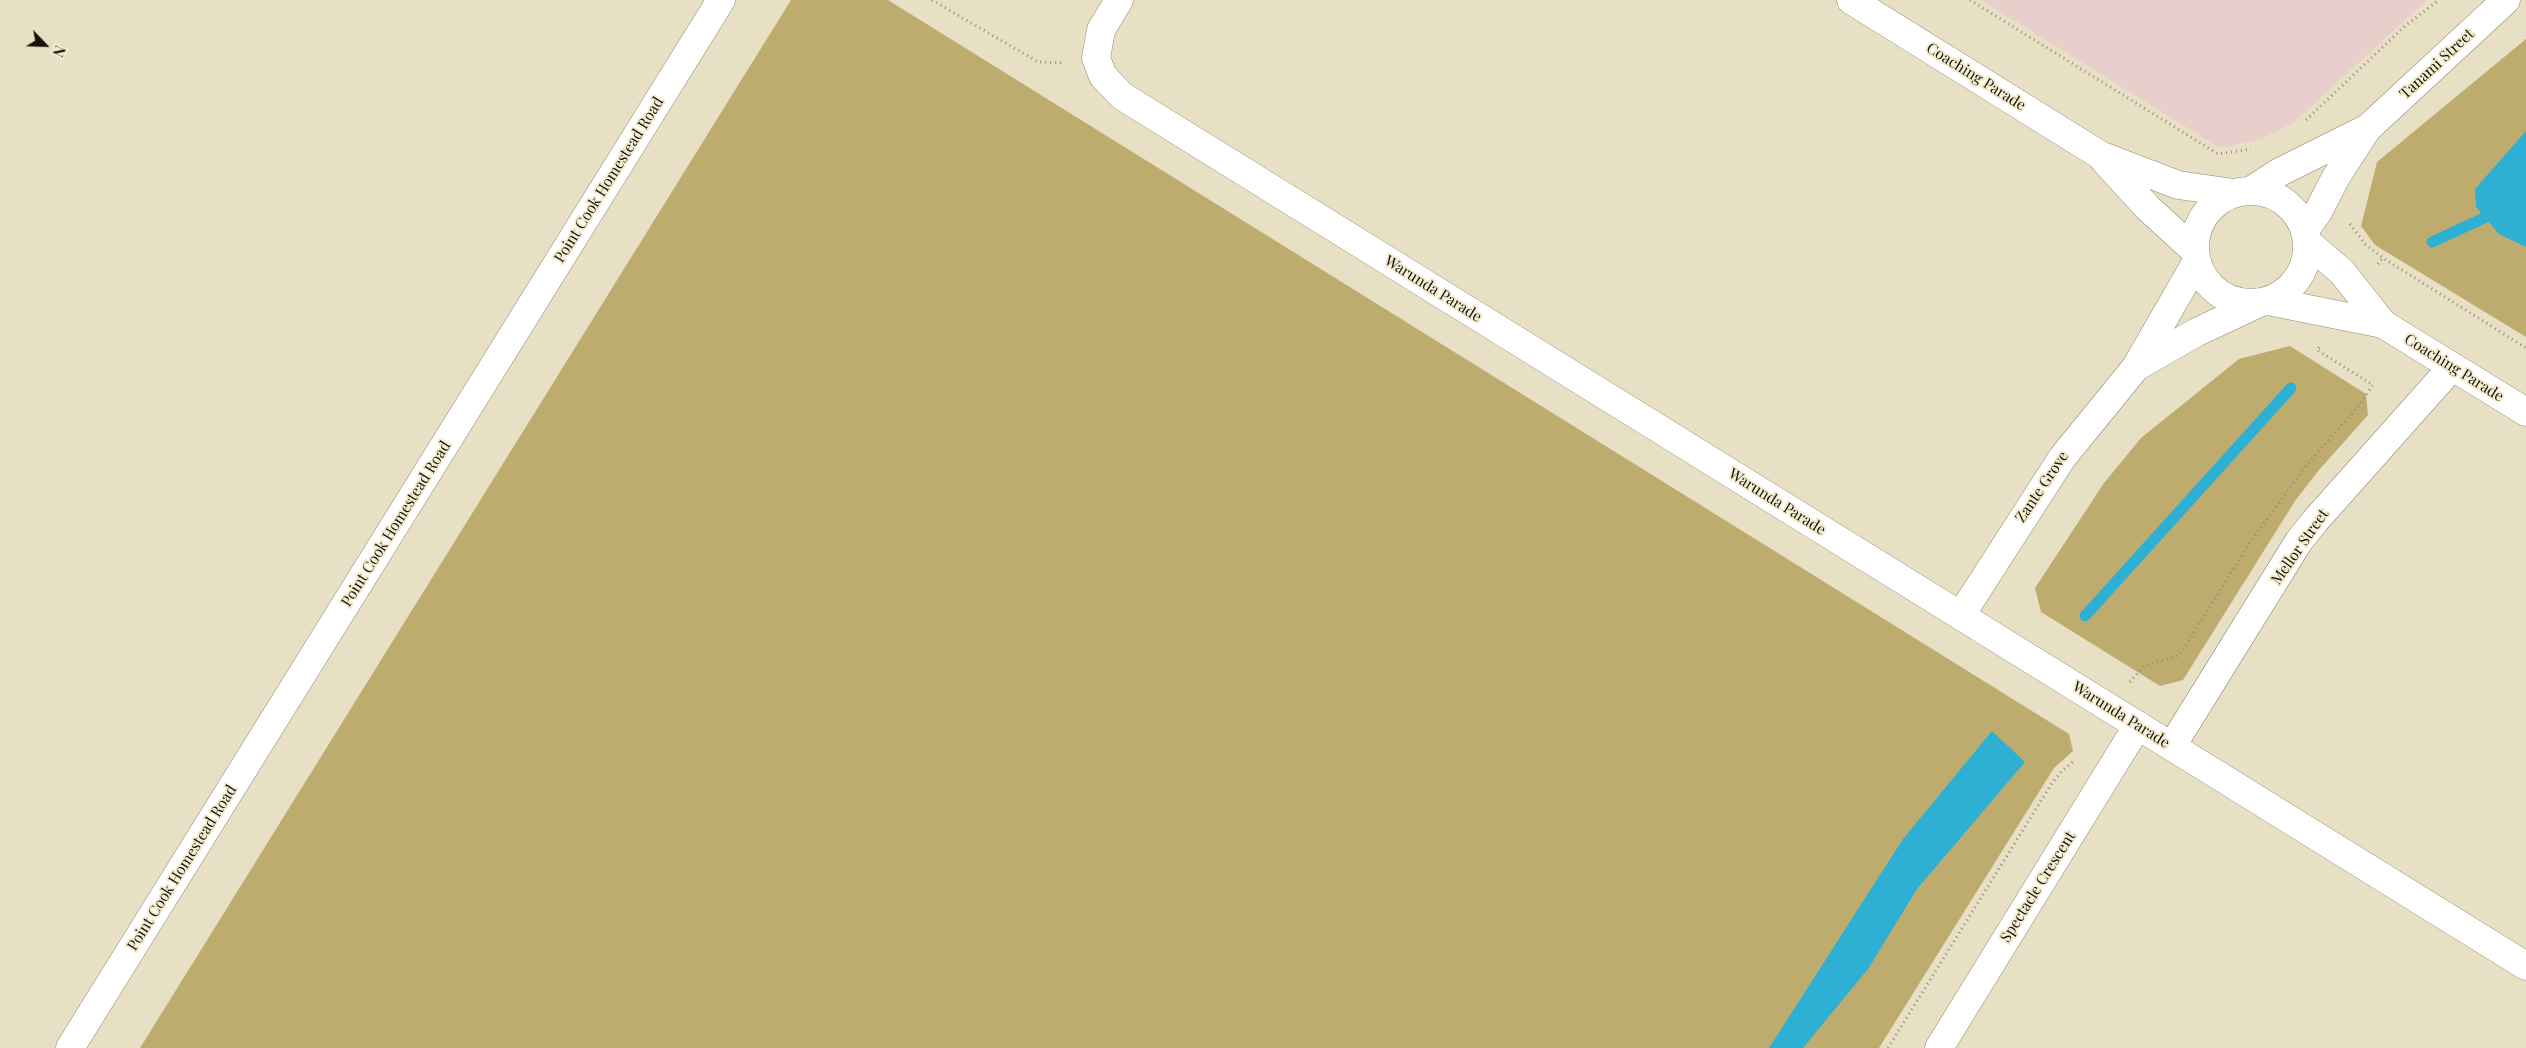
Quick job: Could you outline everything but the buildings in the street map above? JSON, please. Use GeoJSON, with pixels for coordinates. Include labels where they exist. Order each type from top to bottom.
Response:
{"type":"FeatureCollection","features":[{"type":"Feature","properties":{"kind":"street","name":"Point Cook Homestead Road"},"geometry":{"type":"LineString","coordinates":[[70,1048],[721,0]]}},
{"type":"Feature","properties":{"kind":"street"},"geometry":{"type":"LineString","coordinates":[[1096,58],[1101,30],[1119,0]]}},
{"type":"Feature","properties":{"kind":"street","name":"Coaching Parade"},"geometry":{"type":"LineString","coordinates":[[1851,0],[2100,156],[2178,184],[2243,192]]}},
{"type":"Feature","properties":{"kind":"street","name":"Tanami Street"},"geometry":{"type":"LineString","coordinates":[[2306,236],[2336,177],[2368,128],[2506,0]]}},
{"type":"Feature","properties":{"kind":"street","name":"Warunda Parade"},"geometry":{"type":"LineString","coordinates":[[1096,58],[1103,76],[1122,96],[2526,966]]}},
{"type":"Feature","properties":{"kind":"street","name":"Tanami Street"},"geometry":{"type":"LineString","coordinates":[[2243,192],[2368,128]]}},
{"type":"Feature","properties":{"kind":"street","name":"Coaching Parade"},"geometry":{"type":"LineString","coordinates":[[2100,156],[2196,256]]}},
{"type":"Feature","properties":{"kind":"street"},"geometry":{"type":"LineString","coordinates":[[2243,192],[2269,193],[2285,201],[2297,214],[2306,236],[2306,258],[2297,278],[2281,294],[2264,302],[2242,303],[2227,298],[2213,289],[2203,276],[2196,256],[2197,232],[2205,215],[2218,202],[2243,192]]}},
{"type":"Feature","properties":{"kind":"street","name":"Coaching Parade"},"geometry":{"type":"LineString","coordinates":[[2306,236],[2342,272],[2383,324],[2526,412]]}},
{"type":"Feature","properties":{"kind":"street","name":"Zante Grove"},"geometry":{"type":"LineString","coordinates":[[1961,615],[2062,458],[2136,368],[2196,256]]}},
{"type":"Feature","properties":{"kind":"street","name":"Coaching Parade"},"geometry":{"type":"LineString","coordinates":[[2264,302],[2343,315],[2383,324]]}},
{"type":"Feature","properties":{"kind":"street","name":"Zante Grove"},"geometry":{"type":"LineString","coordinates":[[2136,368],[2197,332],[2264,302]]}},
{"type":"Feature","properties":{"kind":"street","name":"Mellor Street"},"geometry":{"type":"LineString","coordinates":[[2172,746],[2304,535],[2452,367]]}},
{"type":"Feature","properties":{"kind":"street","name":"Spectacle Crescent"},"geometry":{"type":"LineString","coordinates":[[1939,1048],[2138,725]]}},
{"type":"Feature","properties":{"kind":"path"},"geometry":{"type":"LineString","coordinates":[[932,0],[1038,62],[1058,64],[1096,58]]}},
{"type":"Feature","properties":{"kind":"path"},"geometry":{"type":"LineString","coordinates":[[1970,0],[2218,154],[2256,148]]}},
{"type":"Feature","properties":{"kind":"path"},"geometry":{"type":"LineString","coordinates":[[2301,124],[2406,26],[2439,0]]}},
{"type":"Feature","properties":{"kind":"path"},"geometry":{"type":"LineString","coordinates":[[2357,292],[2383,258],[2526,348]]}},
{"type":"Feature","properties":{"kind":"path"},"geometry":{"type":"LineString","coordinates":[[2113,710],[2135,675],[2144,666],[2180,656],[2249,544],[2305,468],[2356,409],[2372,385],[2318,350],[2343,315]]}},
{"type":"Feature","properties":{"kind":"path"},"geometry":{"type":"LineString","coordinates":[[1888,1048],[2052,783],[2062,771],[2083,754]]}},
{"type":"Feature","properties":{"kind":"shaded area"},"geometry":{"type":"Polygon","coordinates":[[[791,0],[888,0],[2069,734],[2073,751],[2054,768],[1879,1048],[140,1048],[791,0]]]}},
{"type":"Feature","properties":{"kind":"shaded area"},"geometry":{"type":"Polygon","coordinates":[[[1982,0],[2427,0],[2293,123],[2261,139],[2220,148],[1982,0]]]}},
{"type":"Feature","properties":{"kind":"shaded area"},"geometry":{"type":"Polygon","coordinates":[[[2526,39],[2526,337],[2375,245],[2361,226],[2377,162],[2526,39]]]}},
{"type":"Feature","properties":{"kind":"shaded area"},"geometry":{"type":"Polygon","coordinates":[[[2290,346],[2366,394],[2368,415],[2319,470],[2295,501],[2183,680],[2160,686],[2041,612],[2035,588],[2104,483],[2141,438],[2239,359],[2290,346]]]}},
{"type":"Feature","properties":{"kind":"water"},"geometry":{"type":"Polygon","coordinates":[[[2526,131],[2526,247],[2499,234],[2476,207],[2475,189],[2526,131]]]}},
{"type":"Feature","properties":{"kind":"water"},"geometry":{"type":"Polygon","coordinates":[[[1992,731],[2025,762],[1917,889],[1868,969],[1803,1048],[1769,1048],[1903,839],[1992,731]]]}},
{"type":"Feature","properties":{"kind":"waterway"},"geometry":{"type":"LineString","coordinates":[[2432,242],[2497,212]]}},
{"type":"Feature","properties":{"kind":"waterway"},"geometry":{"type":"LineString","coordinates":[[2085,616],[2291,388]]}}]}
